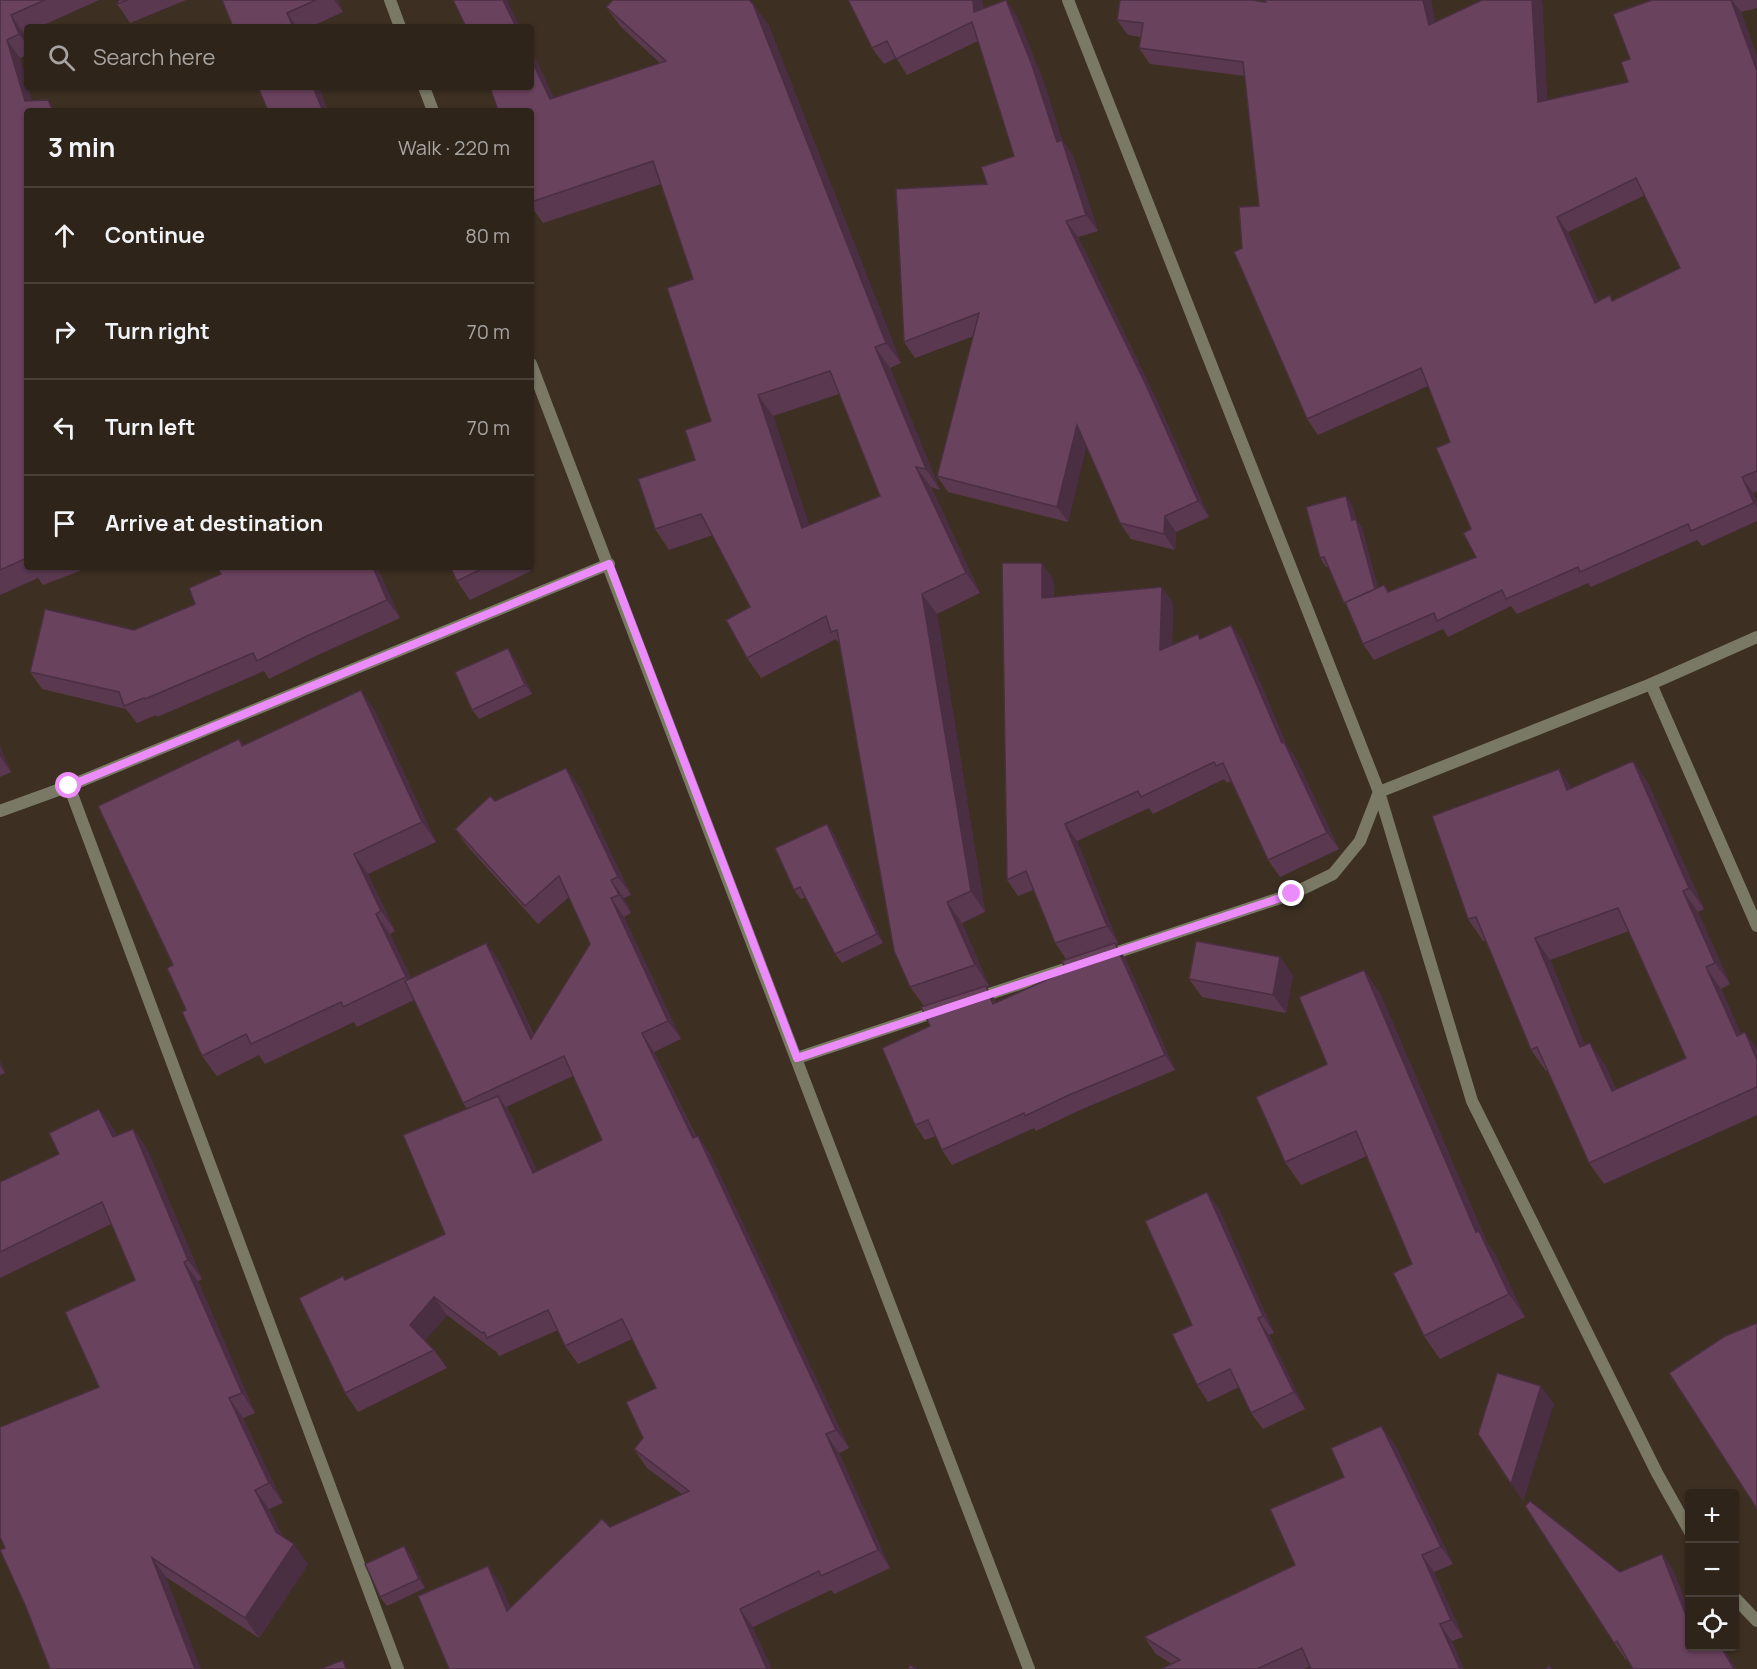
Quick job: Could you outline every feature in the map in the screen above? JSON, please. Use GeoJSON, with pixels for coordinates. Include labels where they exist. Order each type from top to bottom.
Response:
{"type":"FeatureCollection","features":[{"type":"Feature","properties":{"kind":"street"},"geometry":{"type":"LineString","coordinates":[[390,0],[399,24]]}},
{"type":"Feature","properties":{"kind":"street"},"geometry":{"type":"LineString","coordinates":[[1068,0],[1379,792],[1472,1101],[1651,1462],[1685,1525]]}},
{"type":"Feature","properties":{"kind":"street"},"geometry":{"type":"LineString","coordinates":[[425,90],[432,108]]}},
{"type":"Feature","properties":{"kind":"street"},"geometry":{"type":"LineString","coordinates":[[534,372],[1029,1669]]}},
{"type":"Feature","properties":{"kind":"street"},"geometry":{"type":"LineString","coordinates":[[0,811],[69,786],[609,564]]}},
{"type":"Feature","properties":{"kind":"street"},"geometry":{"type":"LineString","coordinates":[[797,1058],[1292,894],[1333,874],[1360,842],[1379,792],[1651,684],[1757,638]]}},
{"type":"Feature","properties":{"kind":"street"},"geometry":{"type":"LineString","coordinates":[[1651,684],[1757,926]]}},
{"type":"Feature","properties":{"kind":"street"},"geometry":{"type":"LineString","coordinates":[[69,786],[398,1669]]}},
{"type":"Feature","properties":{"kind":"street"},"geometry":{"type":"LineString","coordinates":[[1739,1602],[1757,1621]]}},
{"type":"Feature","properties":{"kind":"building"},"geometry":{"type":"Polygon","coordinates":[[[0,0],[45,0],[11,15],[19,34],[7,40],[25,101],[48,100],[52,108],[24,108],[24,559],[0,570],[0,0]]]}},
{"type":"Feature","properties":{"kind":"building"},"geometry":{"type":"Polygon","coordinates":[[[222,0],[316,0],[287,13],[292,24],[232,24],[222,0]]]}},
{"type":"Feature","properties":{"kind":"building"},"geometry":{"type":"Polygon","coordinates":[[[453,0],[503,0],[515,24],[465,24],[453,0]]]}},
{"type":"Feature","properties":{"kind":"building"},"geometry":{"type":"Polygon","coordinates":[[[613,0],[749,0],[753,4],[886,343],[875,347],[926,469],[916,467],[966,573],[922,594],[971,891],[947,902],[975,965],[910,987],[894,951],[837,630],[831,632],[826,616],[747,658],[726,620],[750,607],[701,514],[655,529],[638,479],[695,460],[685,430],[711,421],[667,288],[693,279],[653,161],[534,201],[534,108],[497,108],[491,90],[534,90],[534,65],[550,99],[666,61],[606,7],[613,0]],[[830,371],[758,395],[802,528],[880,496],[830,371]]]}},
{"type":"Feature","properties":{"kind":"building"},"geometry":{"type":"Polygon","coordinates":[[[848,0],[973,0],[974,12],[1006,0],[1032,65],[1057,142],[1062,140],[1086,215],[1066,221],[1146,385],[1198,501],[1165,516],[1164,534],[1120,523],[1077,425],[1057,507],[937,476],[979,313],[904,342],[896,189],[987,184],[981,167],[1014,156],[972,22],[896,59],[887,41],[872,48],[848,0]]]}},
{"type":"Feature","properties":{"kind":"building"},"geometry":{"type":"Polygon","coordinates":[[[1120,0],[1266,2],[1265,0],[1423,0],[1429,25],[1482,0],[1532,0],[1538,102],[1628,82],[1621,62],[1630,59],[1613,14],[1652,0],[1731,0],[1757,71],[1757,471],[1742,477],[1754,503],[1691,531],[1688,524],[1580,572],[1578,567],[1506,599],[1502,590],[1437,621],[1434,613],[1363,644],[1345,602],[1384,585],[1388,592],[1476,557],[1463,533],[1471,529],[1436,448],[1450,442],[1421,368],[1307,419],[1234,252],[1242,248],[1239,207],[1259,206],[1243,62],[1139,48],[1143,23],[1117,20],[1120,0]],[[1636,178],[1557,217],[1595,303],[1610,295],[1612,301],[1680,268],[1636,178]]]}},
{"type":"Feature","properties":{"kind":"building"},"geometry":{"type":"Polygon","coordinates":[[[259,90],[314,90],[322,108],[267,108],[259,90]]]}},
{"type":"Feature","properties":{"kind":"building"},"geometry":{"type":"Polygon","coordinates":[[[1346,496],[1352,520],[1356,519],[1375,589],[1344,603],[1324,557],[1320,558],[1306,507],[1346,496]]]}},
{"type":"Feature","properties":{"kind":"building"},"geometry":{"type":"Polygon","coordinates":[[[1002,563],[1042,563],[1042,598],[1162,587],[1160,650],[1198,634],[1200,639],[1231,625],[1282,743],[1284,742],[1327,833],[1268,860],[1223,763],[1216,766],[1214,762],[1141,797],[1138,791],[1065,824],[1107,926],[1055,943],[1026,871],[1007,880],[1002,563]]]}},
{"type":"Feature","properties":{"kind":"building"},"geometry":{"type":"Polygon","coordinates":[[[219,570],[374,570],[387,600],[257,661],[253,653],[124,706],[119,692],[30,672],[45,609],[134,630],[195,604],[189,588],[221,574],[219,570]]]}},
{"type":"Feature","properties":{"kind":"building"},"geometry":{"type":"Polygon","coordinates":[[[452,570],[480,570],[457,581],[452,570]]]}},
{"type":"Feature","properties":{"kind":"building"},"geometry":{"type":"Polygon","coordinates":[[[508,648],[525,685],[472,710],[455,672],[508,648]]]}},
{"type":"Feature","properties":{"kind":"building"},"geometry":{"type":"Polygon","coordinates":[[[361,690],[422,822],[354,854],[381,911],[376,914],[406,977],[343,1007],[341,1002],[251,1044],[246,1034],[202,1056],[182,1012],[186,1010],[167,968],[173,965],[98,806],[239,739],[242,746],[361,690]]]}},
{"type":"Feature","properties":{"kind":"building"},"geometry":{"type":"Polygon","coordinates":[[[1633,761],[1689,888],[1683,891],[1715,963],[1706,967],[1737,1036],[1745,1032],[1757,1060],[1757,1087],[1589,1163],[1537,1047],[1531,1050],[1476,917],[1468,919],[1432,816],[1559,769],[1567,790],[1633,761]],[[1618,908],[1535,938],[1580,1047],[1590,1043],[1612,1091],[1686,1058],[1618,908]]]}},
{"type":"Feature","properties":{"kind":"building"},"geometry":{"type":"Polygon","coordinates":[[[566,768],[618,877],[611,880],[619,895],[611,898],[668,1021],[642,1033],[693,1138],[698,1136],[836,1430],[826,1434],[878,1550],[821,1576],[819,1571],[740,1609],[767,1669],[449,1669],[418,1596],[488,1566],[507,1611],[602,1519],[610,1527],[689,1491],[634,1449],[643,1438],[626,1402],[656,1388],[622,1319],[565,1346],[548,1310],[487,1338],[484,1332],[482,1333],[434,1297],[410,1325],[434,1350],[345,1393],[299,1298],[343,1276],[345,1280],[445,1234],[403,1135],[498,1096],[533,1173],[602,1140],[564,1056],[463,1103],[405,981],[486,943],[531,1039],[590,944],[559,876],[525,906],[455,829],[490,796],[495,801],[566,768]]]}},
{"type":"Feature","properties":{"kind":"building"},"geometry":{"type":"Polygon","coordinates":[[[827,824],[877,934],[835,954],[800,887],[794,890],[775,848],[827,824]]]}},
{"type":"Feature","properties":{"kind":"building"},"geometry":{"type":"Polygon","coordinates":[[[1196,941],[1280,957],[1273,995],[1189,979],[1196,941]]]}},
{"type":"Feature","properties":{"kind":"building"},"geometry":{"type":"Polygon","coordinates":[[[1115,943],[1165,1055],[1025,1116],[1024,1113],[942,1150],[928,1120],[915,1125],[882,1048],[930,1026],[921,1007],[986,986],[993,1004],[1066,971],[1062,961],[1115,943]]]}},
{"type":"Feature","properties":{"kind":"building"},"geometry":{"type":"Polygon","coordinates":[[[1364,970],[1476,1232],[1479,1231],[1509,1294],[1424,1336],[1393,1273],[1412,1264],[1356,1131],[1285,1162],[1256,1097],[1327,1064],[1299,997],[1364,970]]]}},
{"type":"Feature","properties":{"kind":"building"},"geometry":{"type":"Polygon","coordinates":[[[99,1109],[113,1137],[133,1129],[188,1260],[184,1262],[242,1393],[229,1398],[269,1483],[255,1490],[276,1532],[294,1544],[245,1618],[152,1558],[195,1669],[50,1669],[0,1550],[5,1548],[0,1537],[0,1427],[99,1387],[65,1312],[135,1280],[102,1202],[0,1252],[0,1182],[59,1154],[49,1133],[99,1109]]]}},
{"type":"Feature","properties":{"kind":"building"},"geometry":{"type":"Polygon","coordinates":[[[1207,1192],[1263,1316],[1258,1318],[1294,1392],[1251,1413],[1230,1369],[1197,1385],[1172,1334],[1192,1325],[1145,1221],[1207,1192]]]}},
{"type":"Feature","properties":{"kind":"building"},"geometry":{"type":"Polygon","coordinates":[[[1757,1323],[1757,1509],[1669,1373],[1725,1336],[1757,1323]]]}},
{"type":"Feature","properties":{"kind":"building"},"geometry":{"type":"Polygon","coordinates":[[[1497,1373],[1541,1386],[1511,1484],[1478,1434],[1497,1373]]]}},
{"type":"Feature","properties":{"kind":"building"},"geometry":{"type":"Polygon","coordinates":[[[1381,1426],[1441,1547],[1422,1555],[1451,1620],[1440,1624],[1460,1669],[1311,1669],[1302,1648],[1257,1669],[1161,1669],[1180,1660],[1144,1637],[1295,1565],[1270,1509],[1344,1477],[1331,1448],[1381,1426]]]}},
{"type":"Feature","properties":{"kind":"building"},"geometry":{"type":"Polygon","coordinates":[[[1530,1501],[1620,1572],[1662,1554],[1685,1613],[1685,1651],[1723,1651],[1734,1669],[1633,1669],[1617,1641],[1614,1643],[1525,1506],[1530,1501]]]}},
{"type":"Feature","properties":{"kind":"building"},"geometry":{"type":"Polygon","coordinates":[[[404,1546],[419,1579],[380,1597],[365,1564],[404,1546]]]}},
{"type":"Feature","properties":{"kind":"building"},"geometry":{"type":"Polygon","coordinates":[[[343,1660],[346,1669],[320,1669],[343,1660]]]}},
{"type":"Feature","properties":{"kind":"route"},"geometry":{"type":"LineString","coordinates":[[69,786],[609,564],[797,1058],[1292,894]]}}]}
